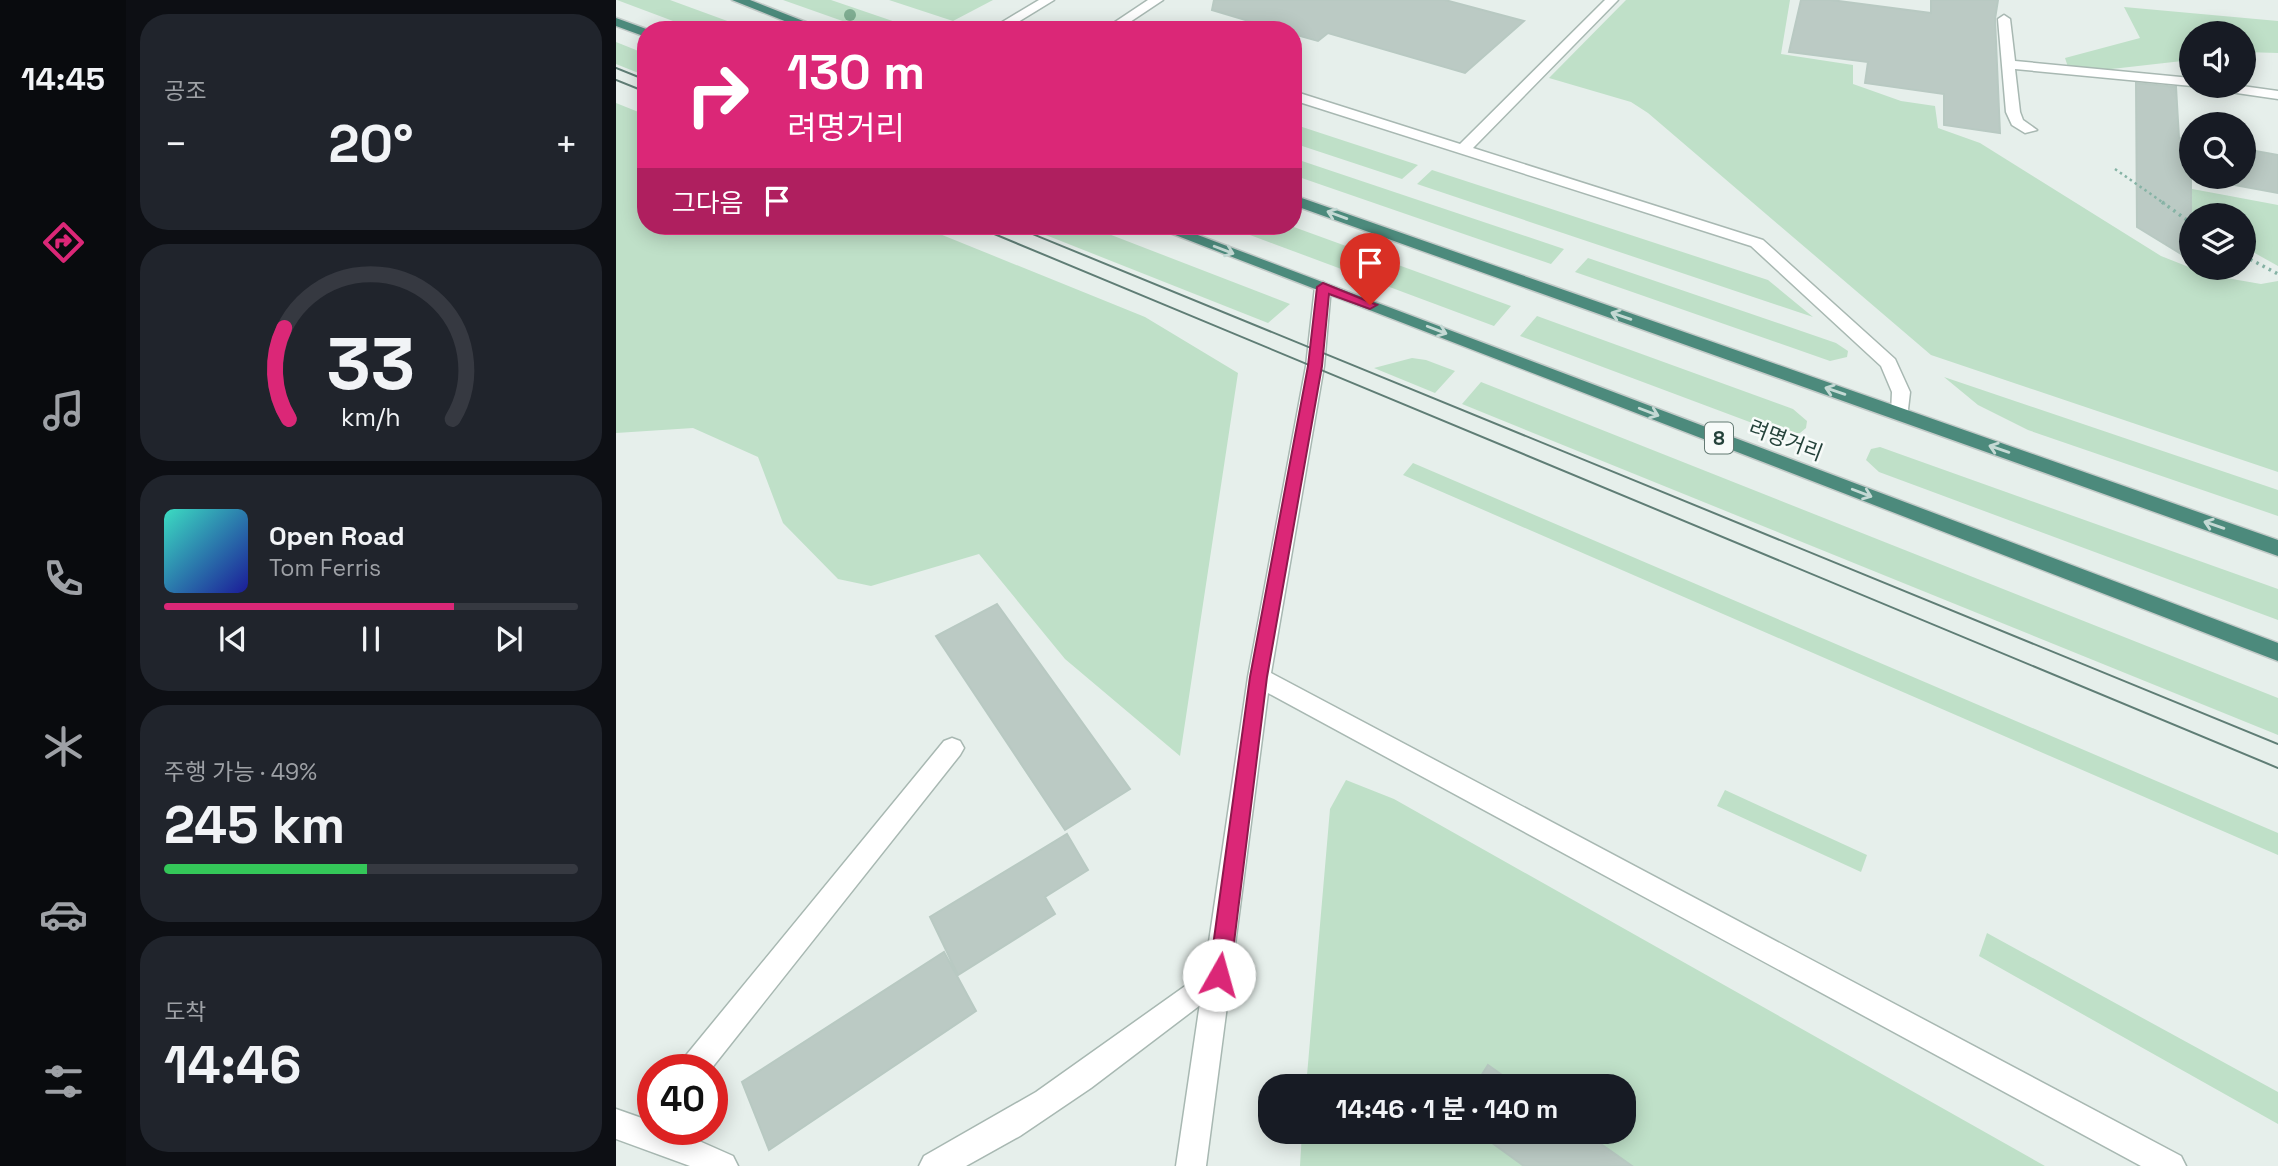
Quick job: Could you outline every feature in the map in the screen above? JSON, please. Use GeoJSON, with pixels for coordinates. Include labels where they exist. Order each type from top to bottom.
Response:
{"type":"FeatureCollection","features":[{"type":"Feature","properties":{"kind":"highway"},"geometry":{"type":"LineString","coordinates":[[738,0],[795,21]]}},
{"type":"Feature","properties":{"kind":"highway"},"geometry":{"type":"LineString","coordinates":[[616,22],[637,30]]}},
{"type":"Feature","properties":{"kind":"highway"},"geometry":{"type":"LineString","coordinates":[[1302,203],[2278,548]]}},
{"type":"Feature","properties":{"kind":"highway","name":"려명거리"},"geometry":{"type":"LineString","coordinates":[[1184,235],[2278,652]]}},
{"type":"Feature","properties":{"kind":"street"},"geometry":{"type":"LineString","coordinates":[[1012,21],[1048,0]]}},
{"type":"Feature","properties":{"kind":"street"},"geometry":{"type":"LineString","coordinates":[[1123,21],[1157,0]]}},
{"type":"Feature","properties":{"kind":"street"},"geometry":{"type":"LineString","coordinates":[[1461,151],[1612,0]]}},
{"type":"Feature","properties":{"kind":"street"},"geometry":{"type":"LineString","coordinates":[[2004,19],[2017,122],[2030,130]]}},
{"type":"Feature","properties":{"kind":"street"},"geometry":{"type":"LineString","coordinates":[[2008,64],[2179,81]]}},
{"type":"Feature","properties":{"kind":"street"},"geometry":{"type":"LineString","coordinates":[[2256,92],[2278,95]]}},
{"type":"Feature","properties":{"kind":"street"},"geometry":{"type":"LineString","coordinates":[[1302,98],[1461,151],[1757,243],[1889,363],[1901,392],[1900,414]]}},
{"type":"Feature","properties":{"kind":"street"},"geometry":{"type":"LineString","coordinates":[[1191,1166],[1259,677],[1315,366],[1323,287]]}},
{"type":"Feature","properties":{"kind":"street"},"geometry":{"type":"LineString","coordinates":[[1259,677],[2171,1166]]}},
{"type":"Feature","properties":{"kind":"street"},"geometry":{"type":"LineString","coordinates":[[705,1054],[952,748]]}},
{"type":"Feature","properties":{"kind":"street"},"geometry":{"type":"LineString","coordinates":[[934,1166],[974,1148],[1064,1090],[1219,975]]}},
{"type":"Feature","properties":{"kind":"street"},"geometry":{"type":"LineString","coordinates":[[679,1145],[723,1166]]}},
{"type":"Feature","properties":{"kind":"path"},"geometry":{"type":"LineString","coordinates":[[2115,169],[2179,214]]}},
{"type":"Feature","properties":{"kind":"path"},"geometry":{"type":"LineString","coordinates":[[2256,262],[2278,274]]}},
{"type":"Feature","properties":{"kind":"green space"},"geometry":{"type":"Polygon","coordinates":[[[617,0],[670,0],[727,21],[673,21],[617,0]]]}},
{"type":"Feature","properties":{"kind":"green space"},"geometry":{"type":"Polygon","coordinates":[[[783,0],[831,0],[893,21],[842,21],[783,0]]]}},
{"type":"Feature","properties":{"kind":"green space"},"geometry":{"type":"Polygon","coordinates":[[[889,0],[993,0],[953,21],[889,0]]]}},
{"type":"Feature","properties":{"kind":"green space"},"geometry":{"type":"Polygon","coordinates":[[[1626,0],[1790,0],[1781,54],[1853,65],[1853,84],[1901,101],[1935,106],[1938,128],[1980,143],[2161,256],[2179,263],[2179,280],[2238,280],[2261,284],[2278,281],[2278,472],[1931,355],[1648,113],[1631,102],[1549,78],[1626,0]]]}},
{"type":"Feature","properties":{"kind":"green space"},"geometry":{"type":"Polygon","coordinates":[[[2124,7],[2278,21],[2278,53],[2256,52],[2256,21],[2179,21],[2179,61],[2094,71],[2068,67],[2065,58],[2140,38],[2124,7]]]}},
{"type":"Feature","properties":{"kind":"green space"},"geometry":{"type":"Polygon","coordinates":[[[616,42],[637,50],[637,72],[616,64],[616,42]]]}},
{"type":"Feature","properties":{"kind":"green space"},"geometry":{"type":"Polygon","coordinates":[[[616,103],[637,111],[637,235],[942,235],[1145,317],[1238,373],[1180,756],[1065,659],[979,554],[871,586],[838,579],[783,523],[758,457],[693,428],[616,433],[616,103]]]}},
{"type":"Feature","properties":{"kind":"green space"},"geometry":{"type":"Polygon","coordinates":[[[1302,127],[1418,165],[1402,179],[1302,146],[1302,127]]]}},
{"type":"Feature","properties":{"kind":"green space"},"geometry":{"type":"Polygon","coordinates":[[[1302,161],[1564,249],[1551,264],[1302,178],[1302,161]]]}},
{"type":"Feature","properties":{"kind":"green space"},"geometry":{"type":"Polygon","coordinates":[[[1432,170],[1768,280],[1813,317],[1417,184],[1432,170]]]}},
{"type":"Feature","properties":{"kind":"green space"},"geometry":{"type":"Polygon","coordinates":[[[2139,179],[2179,186],[2179,189],[2192,189],[2278,205],[2278,266],[2256,254],[2256,203],[2179,203],[2179,207],[2139,179]]]}},
{"type":"Feature","properties":{"kind":"green space"},"geometry":{"type":"Polygon","coordinates":[[[1302,230],[1511,306],[1494,326],[1250,235],[1302,235],[1302,230]]]}},
{"type":"Feature","properties":{"kind":"green space"},"geometry":{"type":"Polygon","coordinates":[[[1046,235],[1111,235],[1290,304],[1268,323],[1046,235]]]}},
{"type":"Feature","properties":{"kind":"green space"},"geometry":{"type":"Polygon","coordinates":[[[1588,258],[1836,343],[1848,351],[1847,357],[1830,361],[1575,272],[1588,258]]]}},
{"type":"Feature","properties":{"kind":"green space"},"geometry":{"type":"Polygon","coordinates":[[[1537,316],[1793,409],[1807,421],[1806,428],[1800,433],[1779,433],[1520,336],[1537,316]]]}},
{"type":"Feature","properties":{"kind":"green space"},"geometry":{"type":"Polygon","coordinates":[[[1412,358],[1426,360],[1455,371],[1435,393],[1374,368],[1412,358]]]}},
{"type":"Feature","properties":{"kind":"green space"},"geometry":{"type":"Polygon","coordinates":[[[1944,377],[2278,490],[2278,516],[2028,430],[1978,405],[1944,377]]]}},
{"type":"Feature","properties":{"kind":"green space"},"geometry":{"type":"Polygon","coordinates":[[[1481,382],[2278,698],[2278,735],[1462,404],[1481,382]]]}},
{"type":"Feature","properties":{"kind":"green space"},"geometry":{"type":"Polygon","coordinates":[[[1880,447],[2278,589],[2278,620],[1879,472],[1866,460],[1871,449],[1880,447]]]}},
{"type":"Feature","properties":{"kind":"green space"},"geometry":{"type":"Polygon","coordinates":[[[1413,463],[2278,833],[2278,855],[1403,475],[1413,463]]]}},
{"type":"Feature","properties":{"kind":"green space"},"geometry":{"type":"Polygon","coordinates":[[[1346,780],[1394,799],[2045,1166],[1300,1166],[1301,1144],[1636,1144],[1636,1074],[1307,1074],[1330,809],[1346,780]]]}},
{"type":"Feature","properties":{"kind":"green space"},"geometry":{"type":"Polygon","coordinates":[[[1725,790],[1867,855],[1861,872],[1717,806],[1725,790]]]}},
{"type":"Feature","properties":{"kind":"green space"},"geometry":{"type":"Polygon","coordinates":[[[1987,933],[2278,1092],[2278,1124],[1979,956],[1987,933]]]}},
{"type":"Feature","properties":{"kind":"building"},"geometry":{"type":"Polygon","coordinates":[[[1214,0],[1445,0],[1524,21],[1465,73],[1328,33],[1318,41],[1302,37],[1302,21],[1249,21],[1212,10],[1214,0]]]}},
{"type":"Feature","properties":{"kind":"building"},"geometry":{"type":"Polygon","coordinates":[[[1801,0],[1831,0],[1931,13],[1931,0],[1998,0],[1995,19],[2000,133],[1944,125],[1944,94],[1865,83],[1868,62],[1789,52],[1801,0]]]}},
{"type":"Feature","properties":{"kind":"building"},"geometry":{"type":"Polygon","coordinates":[[[2136,83],[2176,87],[2179,189],[2191,189],[2191,203],[2179,203],[2179,253],[2137,227],[2136,83]]]}},
{"type":"Feature","properties":{"kind":"building"},"geometry":{"type":"Polygon","coordinates":[[[2256,151],[2278,155],[2278,193],[2256,189],[2256,151]]]}},
{"type":"Feature","properties":{"kind":"building"},"geometry":{"type":"Polygon","coordinates":[[[997,604],[1130,789],[1065,830],[936,636],[997,604]]]}},
{"type":"Feature","properties":{"kind":"building"},"geometry":{"type":"Polygon","coordinates":[[[1067,834],[1088,870],[1045,897],[1055,914],[958,975],[930,917],[1067,834]]]}},
{"type":"Feature","properties":{"kind":"building"},"geometry":{"type":"Polygon","coordinates":[[[944,952],[976,1011],[769,1150],[742,1082],[944,952]]]}},
{"type":"Feature","properties":{"kind":"building"},"geometry":{"type":"Polygon","coordinates":[[[1488,1065],[1501,1074],[1482,1074],[1488,1065]]]}},
{"type":"Feature","properties":{"kind":"building"},"geometry":{"type":"Polygon","coordinates":[[[1494,1144],[1601,1144],[1632,1166],[1524,1166],[1494,1144]]]}},
{"type":"Feature","properties":{"kind":"tram line"},"geometry":{"type":"LineString","coordinates":[[616,68],[637,76]]}},
{"type":"Feature","properties":{"kind":"tram line"},"geometry":{"type":"LineString","coordinates":[[616,80],[637,88]]}},
{"type":"Feature","properties":{"kind":"tram line"},"geometry":{"type":"LineString","coordinates":[[997,235],[2278,768]]}},
{"type":"Feature","properties":{"kind":"tram line"},"geometry":{"type":"LineString","coordinates":[[1035,235],[2278,744]]}},
{"type":"Feature","properties":{"kind":"route"},"geometry":{"type":"LineString","coordinates":[[1219,975],[1259,677],[1315,366],[1323,287],[1370,305]]}}]}
